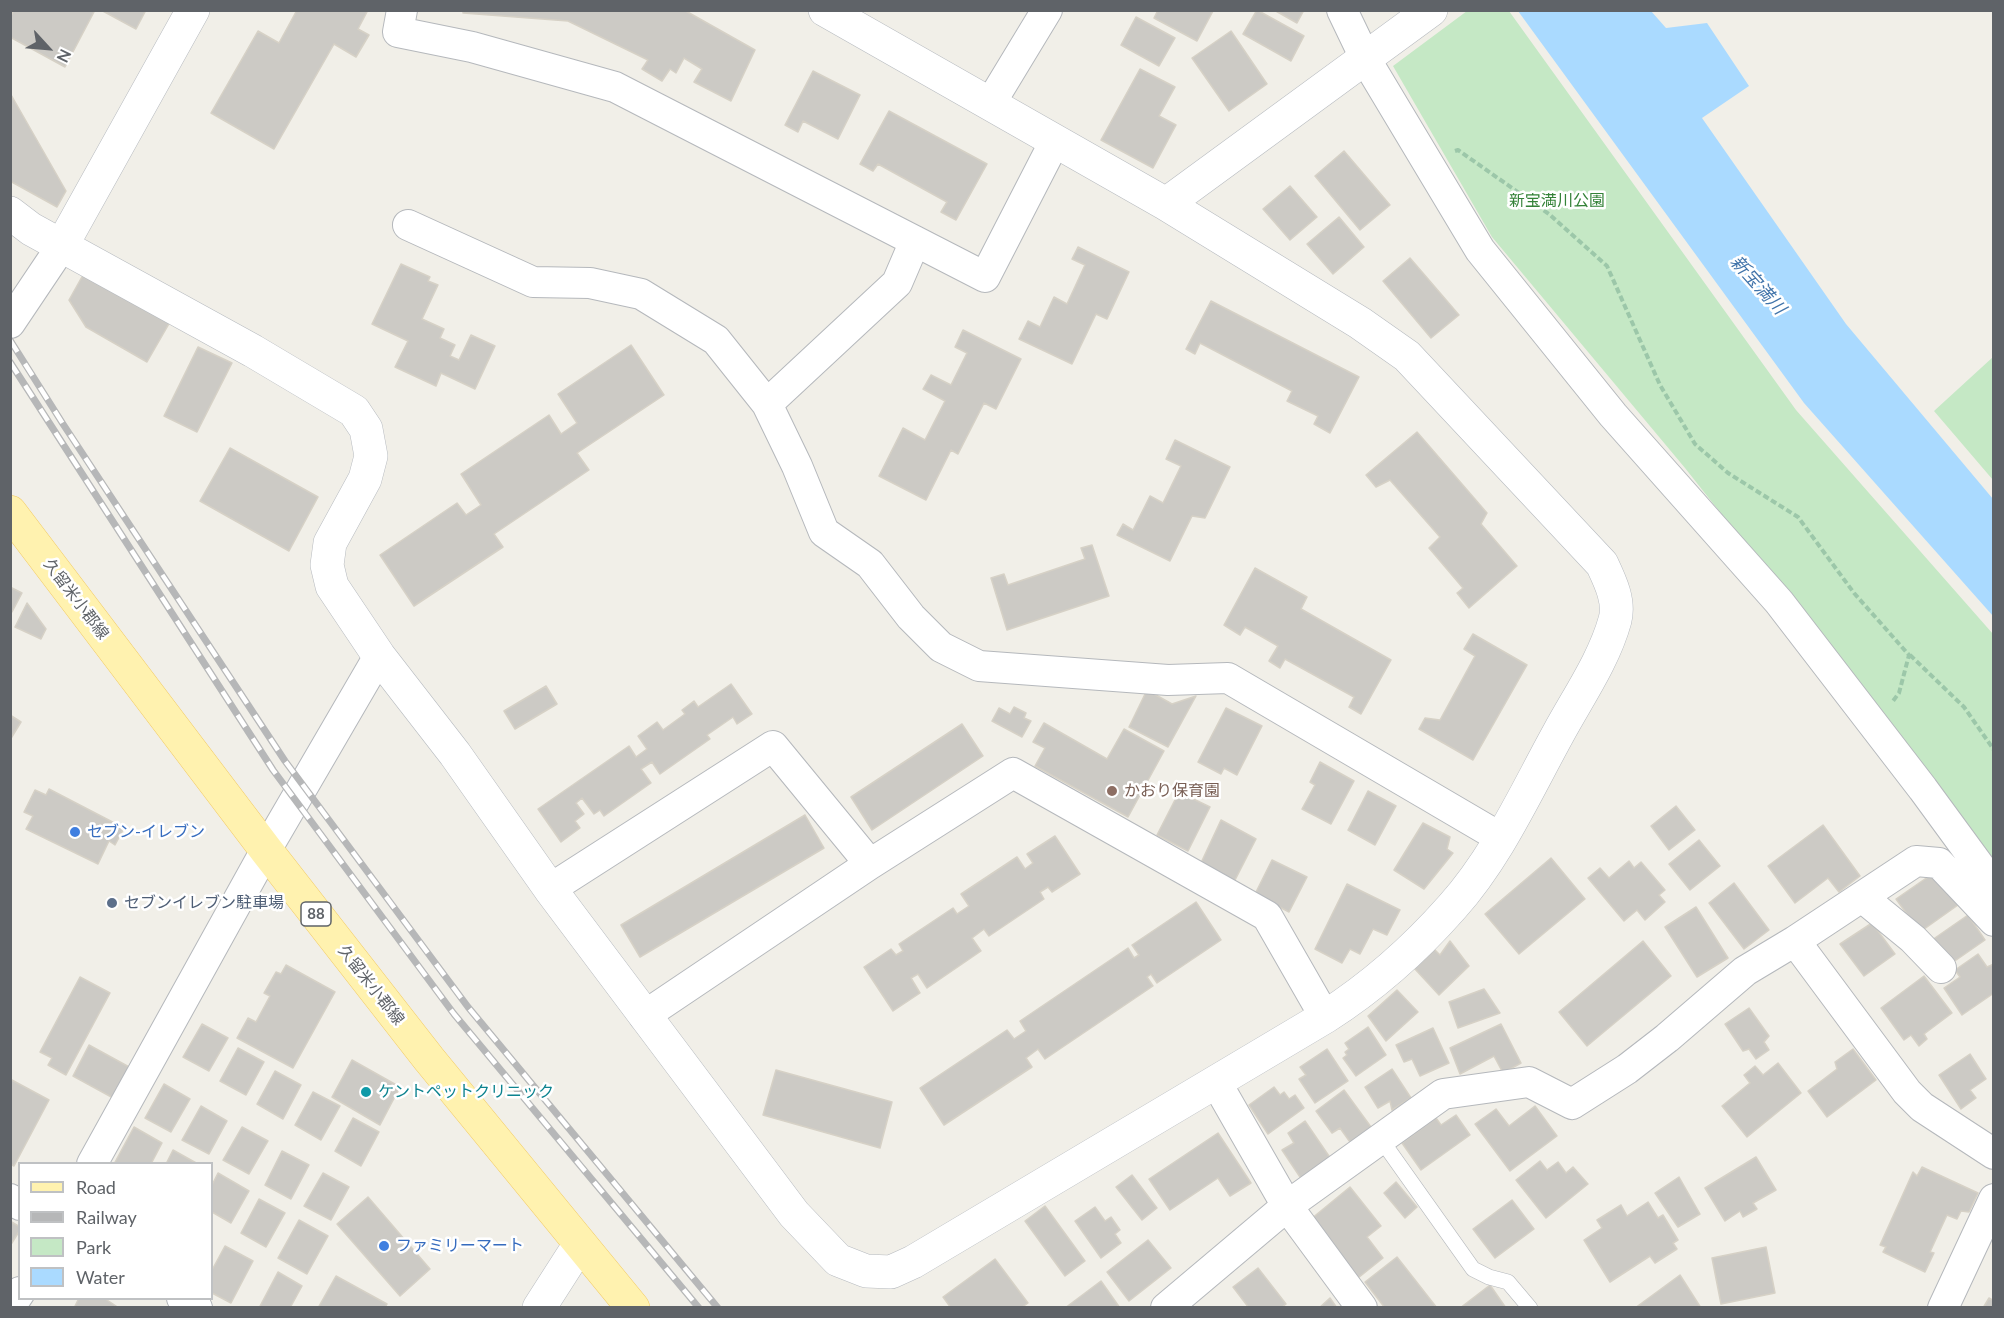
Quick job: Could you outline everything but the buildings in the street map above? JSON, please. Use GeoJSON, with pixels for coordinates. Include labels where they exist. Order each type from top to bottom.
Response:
{"type":"FeatureCollection","features":[{"type":"Feature","properties":{"kind":"main road","name":"久留米小郡線"},"geometry":{"type":"LineString","coordinates":[[10,512],[266,850],[429,1059],[633,1308]]}},
{"type":"Feature","properties":{"kind":"street"},"geometry":{"type":"LineString","coordinates":[[402,10],[398,32],[472,47],[615,87],[985,277],[1055,141]]}},
{"type":"Feature","properties":{"kind":"street"},"geometry":{"type":"LineString","coordinates":[[10,213],[31,230],[253,351],[354,411],[366,429],[371,456],[365,479],[330,543],[327,565],[332,586],[379,656],[455,754],[550,889],[794,1214],[838,1260],[866,1271],[891,1272],[913,1262],[1325,1017],[1401,959],[1453,907],[1488,860],[1605,646],[1616,618],[1614,588],[1602,564],[1407,356],[1360,323],[1166,204],[825,10]]}},
{"type":"Feature","properties":{"kind":"street"},"geometry":{"type":"LineString","coordinates":[[990,104],[1047,10]]}},
{"type":"Feature","properties":{"kind":"street"},"geometry":{"type":"LineString","coordinates":[[1342,10],[1366,60],[1480,250],[1613,415],[1779,602],[1923,789],[1994,886]]}},
{"type":"Feature","properties":{"kind":"street"},"geometry":{"type":"LineString","coordinates":[[1166,204],[1366,60],[1431,10]]}},
{"type":"Feature","properties":{"kind":"street"},"geometry":{"type":"LineString","coordinates":[[10,323],[61,247],[189,12]]}},
{"type":"Feature","properties":{"kind":"street"},"geometry":{"type":"LineString","coordinates":[[408,225],[533,282],[590,283],[641,294],[716,340],[767,404],[797,466],[824,532],[870,564],[911,617],[942,647],[979,666],[1168,680],[1228,678],[1501,838]]}},
{"type":"Feature","properties":{"kind":"street"},"geometry":{"type":"LineString","coordinates":[[767,404],[897,283],[915,241]]}},
{"type":"Feature","properties":{"kind":"street"},"geometry":{"type":"LineString","coordinates":[[93,1162],[266,850],[379,656]]}},
{"type":"Feature","properties":{"kind":"street"},"geometry":{"type":"LineString","coordinates":[[550,889],[773,746],[870,864]]}},
{"type":"Feature","properties":{"kind":"street"},"geometry":{"type":"LineString","coordinates":[[644,1016],[870,864],[1013,773],[1267,916],[1325,1017]]}},
{"type":"Feature","properties":{"kind":"street"},"geometry":{"type":"LineString","coordinates":[[1166,1308],[1287,1206],[1443,1094],[1529,1082],[1572,1104],[1627,1068],[1667,1038],[1745,971],[1863,898],[1916,861],[1939,863],[1994,921]]}},
{"type":"Feature","properties":{"kind":"street"},"geometry":{"type":"LineString","coordinates":[[1863,898],[1913,939],[1941,968]]}},
{"type":"Feature","properties":{"kind":"street"},"geometry":{"type":"LineString","coordinates":[[1795,941],[1907,1092],[1922,1107],[1994,1154]]}},
{"type":"Feature","properties":{"kind":"street"},"geometry":{"type":"LineString","coordinates":[[1216,1082],[1287,1206],[1362,1308]]}},
{"type":"Feature","properties":{"kind":"street"},"geometry":{"type":"LineString","coordinates":[[1944,1308],[1994,1199]]}},
{"type":"Feature","properties":{"kind":"street"},"geometry":{"type":"LineString","coordinates":[[539,1308],[580,1244]]}},
{"type":"Feature","properties":{"kind":"street"},"geometry":{"type":"LineString","coordinates":[[184,1300],[197,1308]]}},
{"type":"Feature","properties":{"kind":"lane"},"geometry":{"type":"LineString","coordinates":[[1380,1138],[1473,1269],[1489,1277],[1508,1282],[1530,1308]]}},
{"type":"Feature","properties":{"kind":"path"},"geometry":{"type":"LineString","coordinates":[[1425,159],[1458,150],[1549,214],[1607,266],[1660,385],[1695,444],[1728,473],[1798,517],[1854,593],[1909,655],[1964,707],[1994,750]]}},
{"type":"Feature","properties":{"kind":"path"},"geometry":{"type":"LineString","coordinates":[[1874,726],[1899,693],[1909,655]]}},
{"type":"Feature","properties":{"kind":"green space","name":"新宝満川公園"},"geometry":{"type":"Polygon","coordinates":[[[1467,11],[1509,11],[1796,410],[1993,634],[1993,865],[1942,793],[1685,468],[1492,237],[1393,66],[1467,11]]]}},
{"type":"Feature","properties":{"kind":"green space"},"geometry":{"type":"Polygon","coordinates":[[[1993,357],[1993,480],[1934,411],[1993,357]]]}},
{"type":"Feature","properties":{"kind":"water","name":"新宝満川"},"geometry":{"type":"Polygon","coordinates":[[[1518,11],[1651,11],[1666,28],[1707,23],[1749,86],[1702,118],[1846,324],[1993,499],[1993,616],[1804,403],[1518,11]]]}},
{"type":"Feature","properties":{"kind":"railway"},"geometry":{"type":"LineString","coordinates":[[10,340],[285,761],[468,1007],[718,1308]]}},
{"type":"Feature","properties":{"kind":"railway"},"geometry":{"type":"LineString","coordinates":[[10,362],[273,770],[454,1014],[699,1308]]}},
{"type":"Feature","properties":{"kind":"place","name":"かおり保育園"},"geometry":{"type":"Point","coordinates":[1112,791]}},
{"type":"Feature","properties":{"kind":"place","name":"セブン-イレブン"},"geometry":{"type":"Point","coordinates":[75,832]}},
{"type":"Feature","properties":{"kind":"place","name":"セブンイレブン駐車場"},"geometry":{"type":"Point","coordinates":[112,903]}},
{"type":"Feature","properties":{"kind":"place","name":"ケントペットクリニック"},"geometry":{"type":"Point","coordinates":[366,1092]}},
{"type":"Feature","properties":{"kind":"place","name":"ファミリーマート"},"geometry":{"type":"Point","coordinates":[384,1246]}}]}
